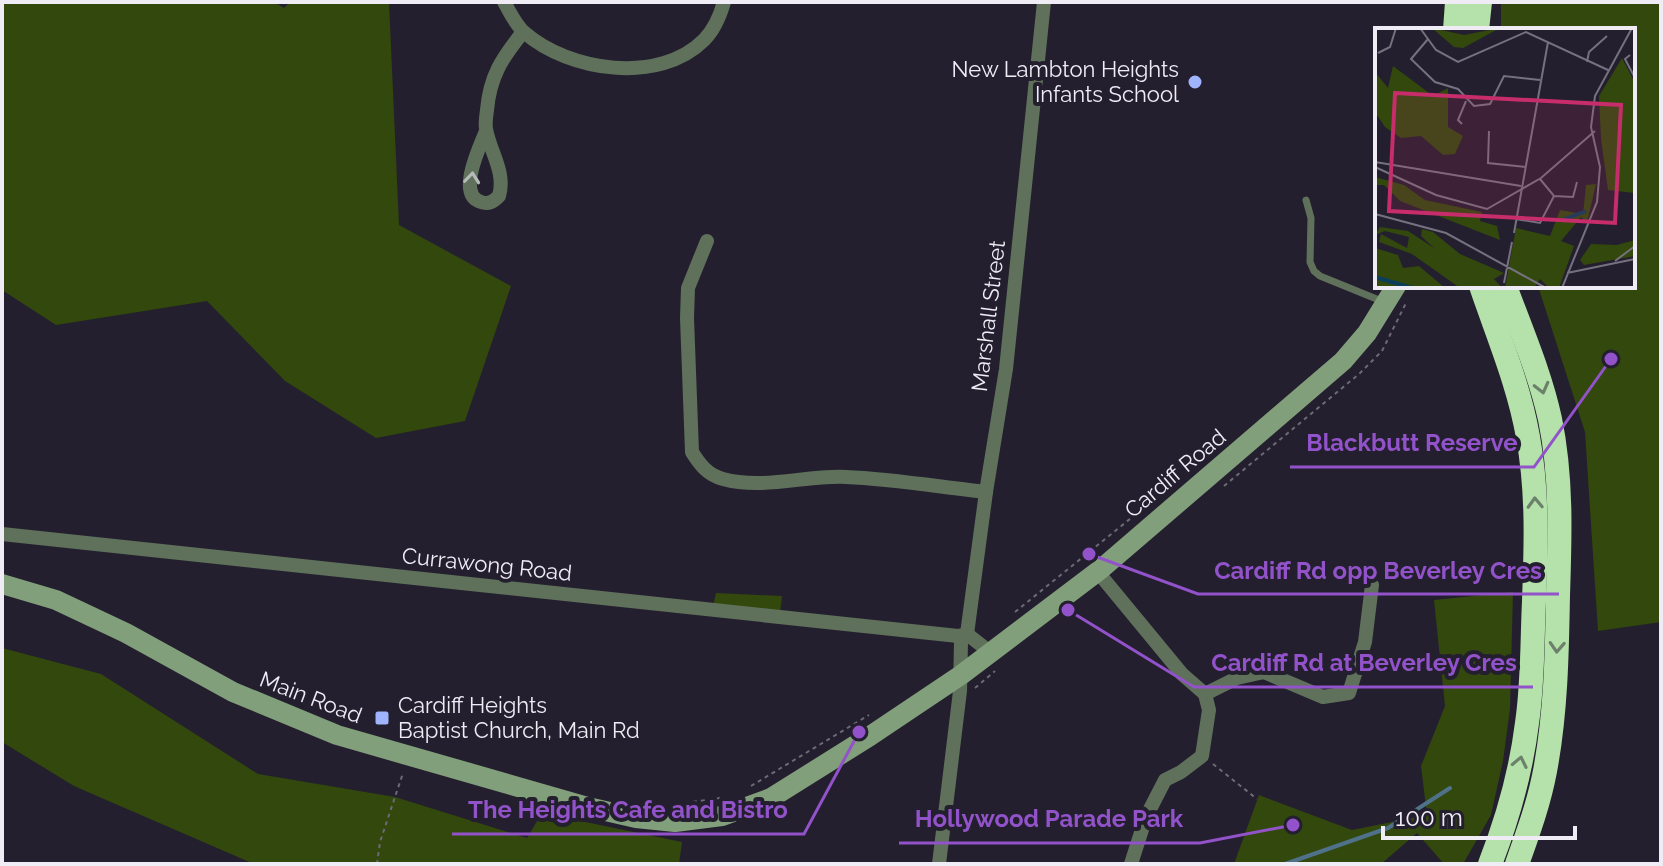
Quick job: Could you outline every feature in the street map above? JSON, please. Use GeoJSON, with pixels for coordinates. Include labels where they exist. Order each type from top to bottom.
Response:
{"type":"FeatureCollection","features":[{"type":"Feature","properties":{"kind":"highway"},"geometry":{"type":"LineString","coordinates":[[1455,28],[1457,2]]}},
{"type":"Feature","properties":{"kind":"highway"},"geometry":{"type":"LineString","coordinates":[[1477,28],[1480,2]]}},
{"type":"Feature","properties":{"kind":"highway"},"geometry":{"type":"LineString","coordinates":[[1482,288],[1516,388],[1528,436],[1536,537],[1528,721],[1507,818],[1491,864]]}},
{"type":"Feature","properties":{"kind":"highway"},"geometry":{"type":"LineString","coordinates":[[1506,288],[1539,375],[1550,420],[1558,471],[1560,514],[1553,718],[1534,817],[1517,864]]}},
{"type":"Feature","properties":{"kind":"main road","name":"Cardiff Road"},"geometry":{"type":"LineString","coordinates":[[961,675],[1097,571],[1329,375],[1361,342],[1391,295]]}},
{"type":"Feature","properties":{"kind":"main road","name":"Main Road"},"geometry":{"type":"LineString","coordinates":[[2,584],[56,600],[126,633],[233,692],[337,735],[588,807],[636,818],[675,822],[722,816],[771,798],[961,675]]}},
{"type":"Feature","properties":{"kind":"street"},"geometry":{"type":"LineString","coordinates":[[504,2],[523,32],[559,55],[583,63],[641,68],[678,58],[694,48],[710,33],[724,2]]}},
{"type":"Feature","properties":{"kind":"street","name":"Marshall Street"},"geometry":{"type":"LineString","coordinates":[[939,864],[961,675],[961,642],[967,634],[1006,369],[1044,2]]}},
{"type":"Feature","properties":{"kind":"street"},"geometry":{"type":"LineString","coordinates":[[486,131],[493,76],[523,32]]}},
{"type":"Feature","properties":{"kind":"street"},"geometry":{"type":"LineString","coordinates":[[707,241],[688,288],[687,318],[692,452],[710,474],[745,483],[844,477],[986,492]]}},
{"type":"Feature","properties":{"kind":"street","name":"Currawong Road"},"geometry":{"type":"LineString","coordinates":[[2,534],[926,633],[967,634]]}},
{"type":"Feature","properties":{"kind":"street"},"geometry":{"type":"LineString","coordinates":[[1097,571],[1182,674],[1205,694],[1209,710],[1202,756],[1165,780],[1146,817],[1131,864]]}},
{"type":"Feature","properties":{"kind":"street"},"geometry":{"type":"LineString","coordinates":[[1205,694],[1237,678],[1264,672],[1323,697],[1349,693],[1365,642],[1372,585]]}},
{"type":"Feature","properties":{"kind":"street"},"geometry":{"type":"LineString","coordinates":[[967,634],[990,652]]}},
{"type":"Feature","properties":{"kind":"lane"},"geometry":{"type":"LineString","coordinates":[[1306,200],[1311,218],[1310,262],[1314,271],[1320,276],[1391,295]]}},
{"type":"Feature","properties":{"kind":"path"},"geometry":{"type":"LineString","coordinates":[[1014,612],[1179,479]]}},
{"type":"Feature","properties":{"kind":"path"},"geometry":{"type":"LineString","coordinates":[[744,791],[871,714]]}},
{"type":"Feature","properties":{"kind":"path"},"geometry":{"type":"LineString","coordinates":[[377,864],[380,842],[408,756]]}},
{"type":"Feature","properties":{"kind":"path"},"geometry":{"type":"LineString","coordinates":[[1202,756],[1257,799]]}},
{"type":"Feature","properties":{"kind":"path"},"geometry":{"type":"LineString","coordinates":[[685,803],[720,798]]}},
{"type":"Feature","properties":{"kind":"green space"},"geometry":{"type":"Polygon","coordinates":[[[2,2],[274,2],[284,8],[290,2],[389,2],[399,225],[511,286],[465,421],[376,438],[285,381],[207,301],[56,325],[2,290],[2,2]]]}},
{"type":"Feature","properties":{"kind":"green space"},"geometry":{"type":"Polygon","coordinates":[[[1501,2],[1661,2],[1661,622],[1598,631],[1585,432],[1539,288],[1635,288],[1635,28],[1501,28],[1501,2]]]}},
{"type":"Feature","properties":{"kind":"green space"},"geometry":{"type":"Polygon","coordinates":[[[1513,592],[1510,709],[1503,761],[1491,815],[1463,864],[1444,864],[1417,833],[1381,864],[1234,864],[1259,795],[1352,830],[1427,815],[1421,766],[1445,706],[1434,600],[1513,592]]]}},
{"type":"Feature","properties":{"kind":"green space"},"geometry":{"type":"Polygon","coordinates":[[[716,593],[782,596],[780,613],[713,607],[716,593]]]}},
{"type":"Feature","properties":{"kind":"green space"},"geometry":{"type":"Polygon","coordinates":[[[2,648],[101,674],[258,774],[395,797],[527,838],[542,813],[682,842],[679,864],[254,864],[74,786],[2,742],[2,648]]]}},
{"type":"Feature","properties":{"kind":"waterway"},"geometry":{"type":"LineString","coordinates":[[1285,864],[1388,828],[1450,788]]}},
{"type":"Feature","properties":{"kind":"place","name":"New Lambton Heights Infants School"},"geometry":{"type":"Point","coordinates":[1195,82]}},
{"type":"Feature","properties":{"kind":"place","name":"Blackbutt Reserve"},"geometry":{"type":"Point","coordinates":[1611,359]}},
{"type":"Feature","properties":{"kind":"place","name":"Cardiff Rd opp Beverley Cres"},"geometry":{"type":"Point","coordinates":[1089,554]}},
{"type":"Feature","properties":{"kind":"place","name":"Cardiff Rd at Beverley Cres"},"geometry":{"type":"Point","coordinates":[1068,610]}},
{"type":"Feature","properties":{"kind":"place","name":"Cardiff Heights Baptist Church, Main Rd"},"geometry":{"type":"Point","coordinates":[382,718]}},
{"type":"Feature","properties":{"kind":"place","name":"The Heights Cafe and Bistro"},"geometry":{"type":"Point","coordinates":[859,732]}},
{"type":"Feature","properties":{"kind":"place","name":"Hollywood Parade Park"},"geometry":{"type":"Point","coordinates":[1293,825]}}]}
